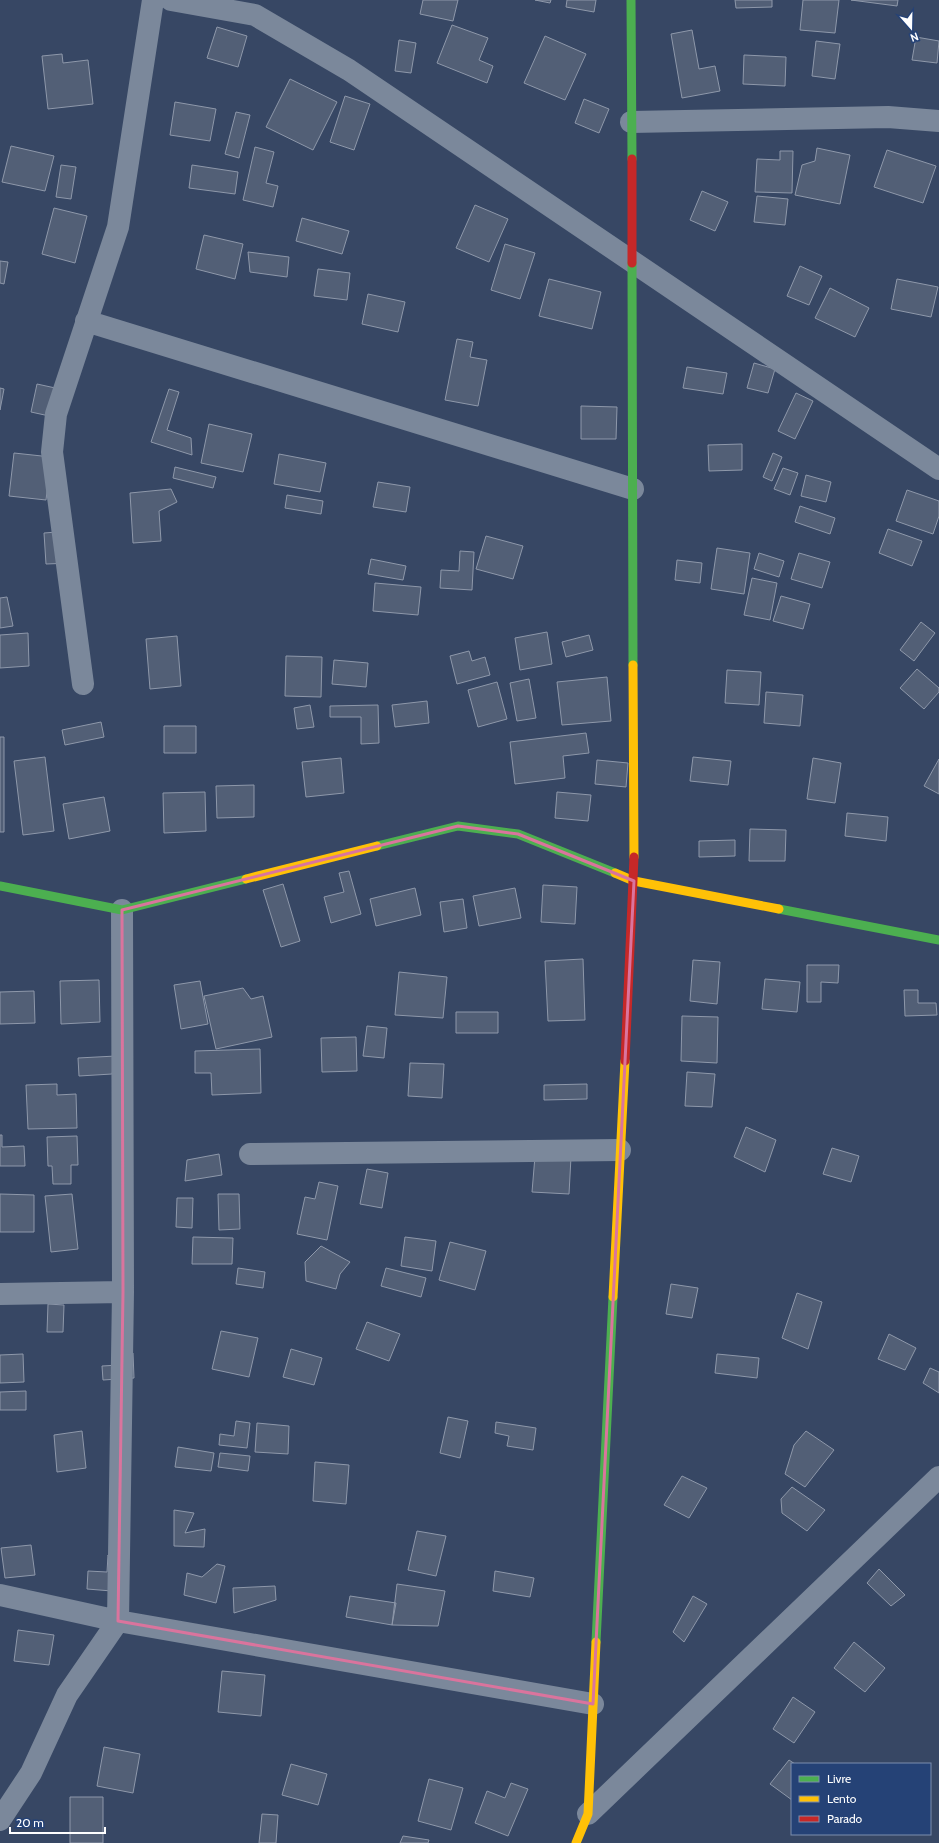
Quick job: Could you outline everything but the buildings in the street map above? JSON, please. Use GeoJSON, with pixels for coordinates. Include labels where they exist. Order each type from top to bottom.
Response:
{"type":"FeatureCollection","features":[{"type":"Feature","properties":{"kind":"street"},"geometry":{"type":"LineString","coordinates":[[82,684],[52,452],[56,414],[118,227],[153,0]]}},
{"type":"Feature","properties":{"kind":"street"},"geometry":{"type":"LineString","coordinates":[[171,0],[255,15],[349,70],[939,470]]}},
{"type":"Feature","properties":{"kind":"street"},"geometry":{"type":"LineString","coordinates":[[576,1843],[588,1814],[634,882],[631,0]]}},
{"type":"Feature","properties":{"kind":"street"},"geometry":{"type":"LineString","coordinates":[[631,122],[888,116],[939,121]]}},
{"type":"Feature","properties":{"kind":"street"},"geometry":{"type":"LineString","coordinates":[[86,321],[633,489]]}},
{"type":"Feature","properties":{"kind":"street"},"geometry":{"type":"LineString","coordinates":[[0,886],[122,910],[458,826],[518,834],[634,882],[939,940]]}},
{"type":"Feature","properties":{"kind":"street"},"geometry":{"type":"LineString","coordinates":[[0,1820],[31,1773],[67,1695],[118,1621],[123,1292],[122,910]]}},
{"type":"Feature","properties":{"kind":"street"},"geometry":{"type":"LineString","coordinates":[[250,1154],[620,1150]]}},
{"type":"Feature","properties":{"kind":"street"},"geometry":{"type":"LineString","coordinates":[[0,1294],[123,1292]]}},
{"type":"Feature","properties":{"kind":"street"},"geometry":{"type":"LineString","coordinates":[[588,1814],[939,1477]]}},
{"type":"Feature","properties":{"kind":"street"},"geometry":{"type":"LineString","coordinates":[[0,1595],[118,1621],[593,1704]]}},
{"type":"Feature","properties":{"kind":"highlighted area"},"geometry":{"type":"Polygon","coordinates":[[[458,826],[518,834],[634,881],[593,1704],[118,1621],[123,1292],[122,910],[458,826]]]}},
{"type":"Feature","properties":{"kind":"traffic: fast"},"geometry":{"type":"LineString","coordinates":[[631,0],[632,159]]}},
{"type":"Feature","properties":{"kind":"traffic: fast"},"geometry":{"type":"LineString","coordinates":[[632,263],[633,665]]}},
{"type":"Feature","properties":{"kind":"traffic: fast"},"geometry":{"type":"LineString","coordinates":[[377,846],[458,826],[518,834],[615,873]]}},
{"type":"Feature","properties":{"kind":"traffic: fast"},"geometry":{"type":"LineString","coordinates":[[0,886],[122,910],[246,879]]}},
{"type":"Feature","properties":{"kind":"traffic: fast"},"geometry":{"type":"LineString","coordinates":[[779,909],[939,940]]}},
{"type":"Feature","properties":{"kind":"traffic: fast"},"geometry":{"type":"LineString","coordinates":[[596,1642],[613,1297]]}},
{"type":"Feature","properties":{"kind":"traffic: slow"},"geometry":{"type":"LineString","coordinates":[[633,665],[634,857]]}},
{"type":"Feature","properties":{"kind":"traffic: slow"},"geometry":{"type":"LineString","coordinates":[[246,879],[377,846]]}},
{"type":"Feature","properties":{"kind":"traffic: slow"},"geometry":{"type":"LineString","coordinates":[[615,873],[634,881],[779,909]]}},
{"type":"Feature","properties":{"kind":"traffic: slow"},"geometry":{"type":"LineString","coordinates":[[613,1297],[625,1061]]}},
{"type":"Feature","properties":{"kind":"traffic: slow"},"geometry":{"type":"LineString","coordinates":[[576,1843],[588,1814],[596,1642]]}},
{"type":"Feature","properties":{"kind":"traffic: jam"},"geometry":{"type":"LineString","coordinates":[[632,159],[632,263]]}},
{"type":"Feature","properties":{"kind":"traffic: jam"},"geometry":{"type":"LineString","coordinates":[[625,1061],[634,857]]}}]}
